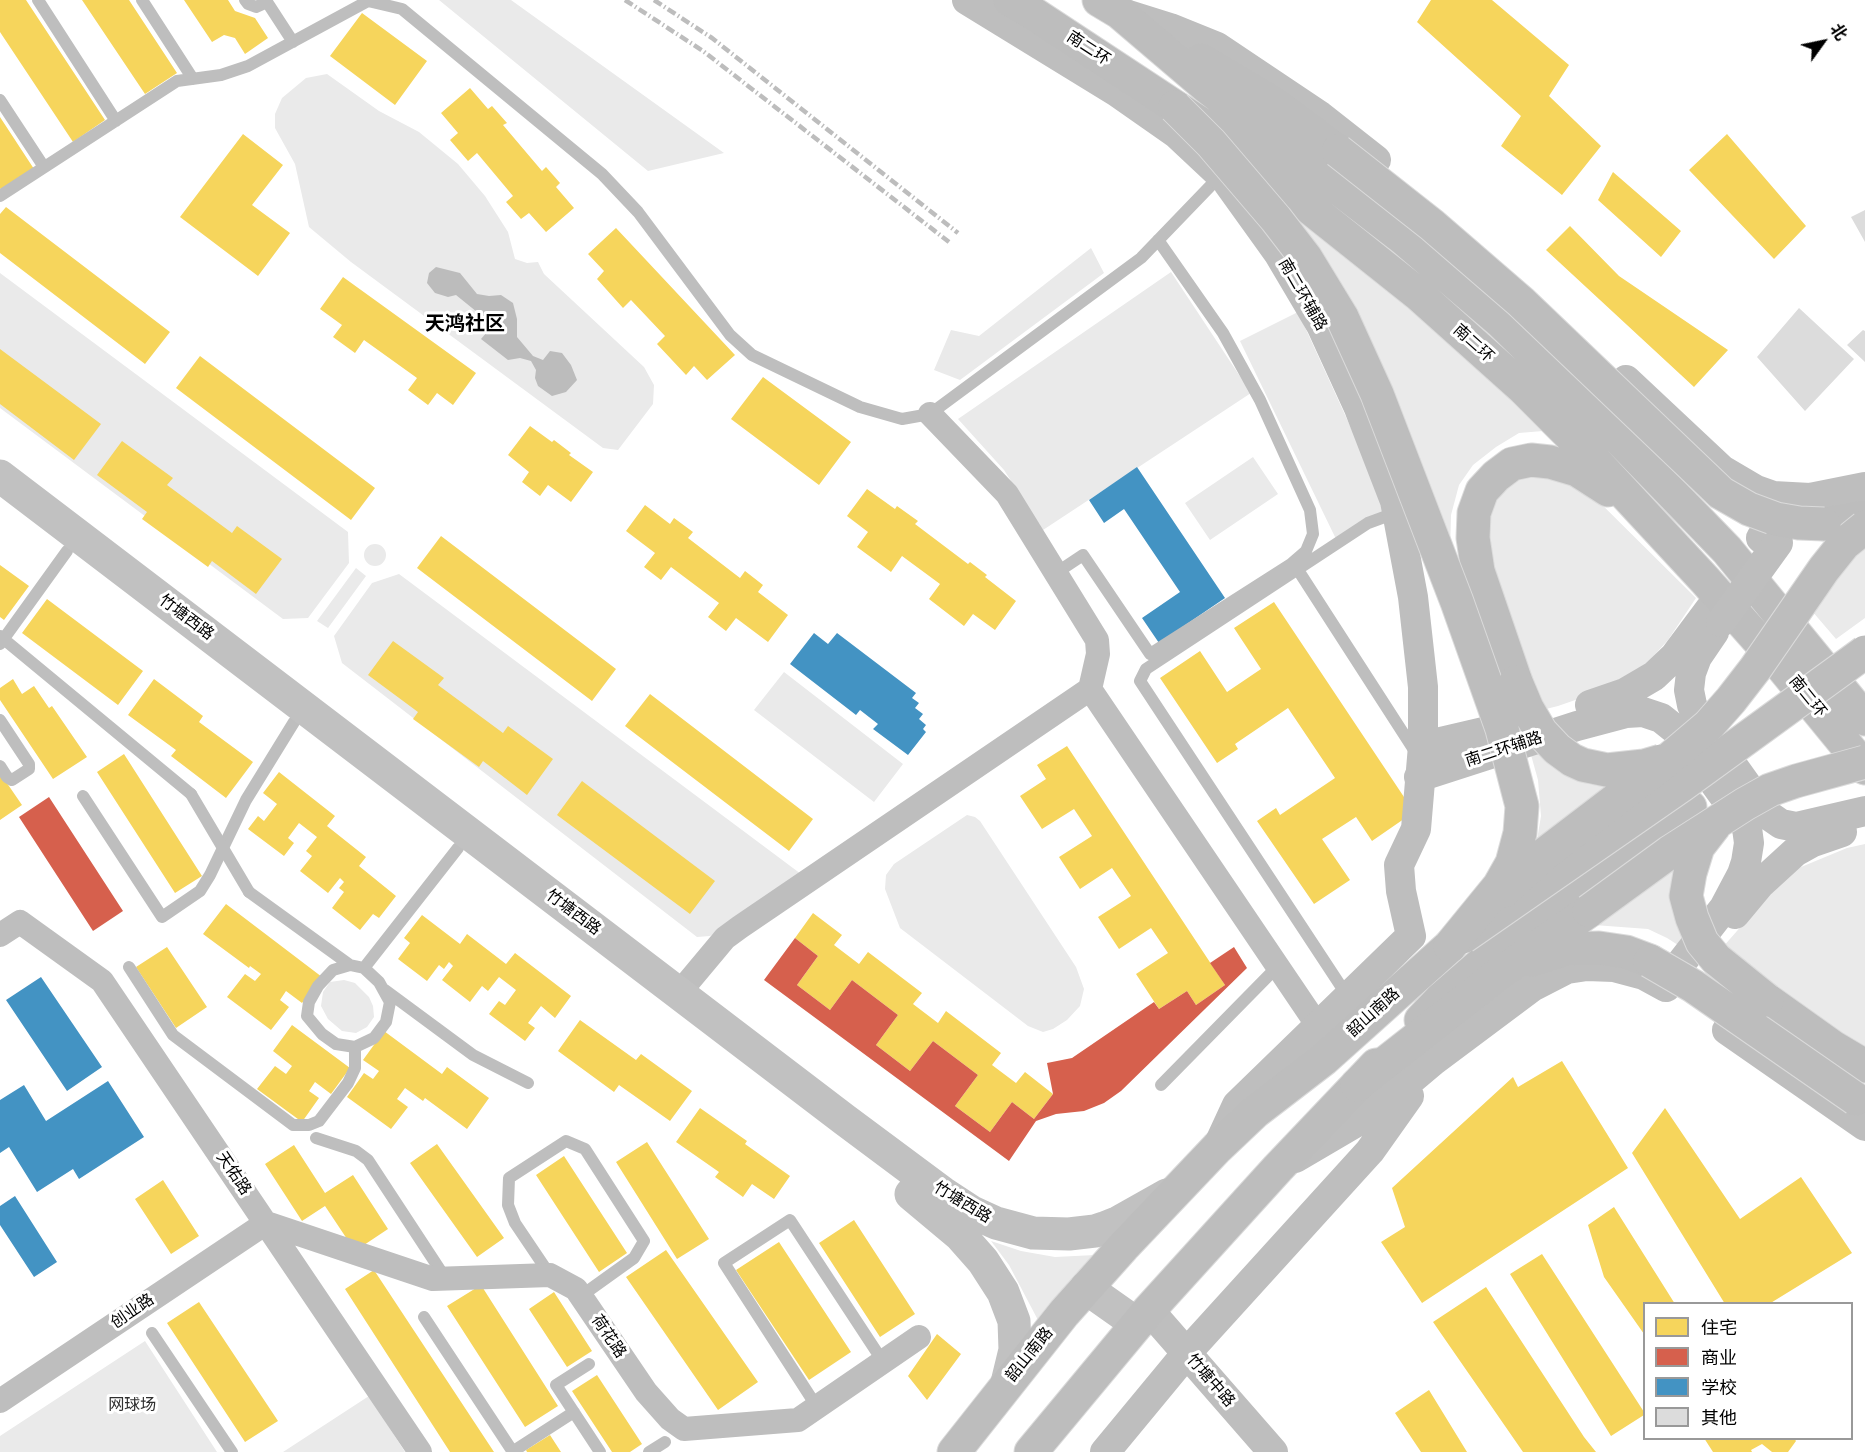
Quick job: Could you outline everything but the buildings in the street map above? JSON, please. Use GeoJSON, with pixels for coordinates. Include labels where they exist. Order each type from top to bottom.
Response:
{"type":"FeatureCollection","features":[{"type":"Feature","properties":{"kind":"main road","name":"南二环"},"geometry":{"type":"LineString","coordinates":[[1010,0],[1221,137],[1418,294],[1524,389],[1579,444],[1783,668],[1865,768]]}},
{"type":"Feature","properties":{"kind":"main road","name":"南二环"},"geometry":{"type":"LineString","coordinates":[[1121,4],[1207,87],[1404,239],[1501,322],[1601,420],[1727,550],[1865,719]]}},
{"type":"Feature","properties":{"kind":"main road"},"geometry":{"type":"LineString","coordinates":[[1121,4],[1275,104],[1432,225],[1521,302],[1721,493],[1749,509],[1776,519],[1799,523],[1824,524],[1865,517]]}},
{"type":"Feature","properties":{"kind":"main road"},"geometry":{"type":"LineString","coordinates":[[1175,107],[1211,143],[1276,219],[1306,258],[1342,317],[1377,394],[1502,729],[1522,806],[1520,833],[1512,863],[1499,886],[1450,946]]}},
{"type":"Feature","properties":{"kind":"main road"},"geometry":{"type":"LineString","coordinates":[[1650,522],[1599,483],[1577,470],[1550,462],[1531,460],[1512,464],[1496,476],[1482,491],[1474,513],[1473,538],[1478,571],[1527,708],[1541,732],[1557,749],[1582,765],[1607,770],[1644,766],[1681,735],[1709,724],[1731,700],[1824,569],[1844,544],[1865,527]]}},
{"type":"Feature","properties":{"kind":"main road","name":"竹塘西路"},"geometry":{"type":"LineString","coordinates":[[0,476],[943,1193],[972,1212],[996,1223],[1033,1233],[1069,1234],[1095,1231],[1119,1222],[1179,1188]]}},
{"type":"Feature","properties":{"kind":"main road","name":"竹塘西路"},"geometry":{"type":"LineString","coordinates":[[0,500],[924,1203],[960,1235],[983,1260],[1003,1292],[1014,1321],[1015,1350],[1007,1383]]}},
{"type":"Feature","properties":{"kind":"main road","name":"韶山南路"},"geometry":{"type":"LineString","coordinates":[[954,1452],[1007,1383],[1086,1288],[1217,1148],[1255,1112],[1324,1059],[1450,946],[1682,785],[1865,652]]}},
{"type":"Feature","properties":{"kind":"main road"},"geometry":{"type":"LineString","coordinates":[[1031,1452],[1143,1317],[1278,1168],[1440,1000],[1509,940],[1865,680]]}},
{"type":"Feature","properties":{"kind":"main road"},"geometry":{"type":"LineString","coordinates":[[1450,946],[1521,874],[1681,735]]}},
{"type":"Feature","properties":{"kind":"main road"},"geometry":{"type":"LineString","coordinates":[[1766,838],[1770,790],[1865,762]]}},
{"type":"Feature","properties":{"kind":"main road"},"geometry":{"type":"LineString","coordinates":[[1766,838],[1711,829],[1698,847],[1686,896],[1702,942],[1716,959],[1767,1000],[1833,1047],[1865,1066]]}},
{"type":"Feature","properties":{"kind":"main road"},"geometry":{"type":"LineString","coordinates":[[1357,1085],[1500,973],[1670,852],[1766,838]]}},
{"type":"Feature","properties":{"kind":"main road"},"geometry":{"type":"LineString","coordinates":[[1500,973],[1537,957],[1566,949],[1599,948],[1626,952],[1663,979],[1693,986],[1862,1110]]}},
{"type":"Feature","properties":{"kind":"main road"},"geometry":{"type":"LineString","coordinates":[[1086,1288],[1143,1317]]}},
{"type":"Feature","properties":{"kind":"street","name":"南二环辅路"},"geometry":{"type":"LineString","coordinates":[[967,0],[1117,92],[1178,135],[1223,177]]}},
{"type":"Feature","properties":{"kind":"street"},"geometry":{"type":"LineString","coordinates":[[1121,4],[1170,28],[1217,46],[1320,116],[1407,184],[1500,262],[1722,470],[1755,490],[1773,496],[1800,498],[1865,486]]}},
{"type":"Feature","properties":{"kind":"street","name":"南二环辅路"},"geometry":{"type":"LineString","coordinates":[[1175,107],[1279,254],[1321,325],[1359,408],[1398,512],[1413,597],[1423,687],[1421,761],[1626,713],[1643,712],[1661,718],[1681,735],[1766,838]]}},
{"type":"Feature","properties":{"kind":"street"},"geometry":{"type":"LineString","coordinates":[[679,993],[725,938],[1090,689],[1098,654],[1097,640],[1007,494],[930,414]]}},
{"type":"Feature","properties":{"kind":"street","name":"南二环辅路"},"geometry":{"type":"LineString","coordinates":[[1681,735],[1692,705],[1689,690],[1691,673],[1716,616],[1800,498]]}},
{"type":"Feature","properties":{"kind":"street"},"geometry":{"type":"LineString","coordinates":[[1217,1148],[1237,1105],[1411,936],[1401,891],[1399,865],[1416,830],[1421,761],[1625,693],[1660,684],[1716,616]]}},
{"type":"Feature","properties":{"kind":"street"},"geometry":{"type":"LineString","coordinates":[[1626,713],[1697,657]]}},
{"type":"Feature","properties":{"kind":"street"},"geometry":{"type":"LineString","coordinates":[[1660,684],[1681,735]]}},
{"type":"Feature","properties":{"kind":"street"},"geometry":{"type":"LineString","coordinates":[[1090,689],[1318,1026]]}},
{"type":"Feature","properties":{"kind":"street"},"geometry":{"type":"LineString","coordinates":[[1663,979],[1724,908],[1746,862],[1749,843],[1766,838],[1813,842],[1840,832],[1865,816]]}},
{"type":"Feature","properties":{"kind":"street"},"geometry":{"type":"LineString","coordinates":[[1663,979],[1746,900],[1766,838],[1781,824],[1796,827],[1865,816]]}},
{"type":"Feature","properties":{"kind":"street","name":"天佑路"},"geometry":{"type":"LineString","coordinates":[[10,928],[102,981],[420,1452]]}},
{"type":"Feature","properties":{"kind":"street"},"geometry":{"type":"LineString","coordinates":[[1278,1168],[1370,1114],[1433,1061],[1532,987],[1568,969],[1587,966],[1614,967],[1663,979]]}},
{"type":"Feature","properties":{"kind":"street"},"geometry":{"type":"LineString","coordinates":[[1105,1452],[1186,1354],[1370,1151],[1433,1061]]}},
{"type":"Feature","properties":{"kind":"street"},"geometry":{"type":"LineString","coordinates":[[266,1223],[433,1279],[550,1275]]}},
{"type":"Feature","properties":{"kind":"street","name":"创业路"},"geometry":{"type":"LineString","coordinates":[[0,1401],[266,1223]]}},
{"type":"Feature","properties":{"kind":"street","name":"荷花路"},"geometry":{"type":"LineString","coordinates":[[550,1275],[576,1289],[646,1392],[670,1419],[684,1429],[798,1420],[919,1337]]}},
{"type":"Feature","properties":{"kind":"street","name":"竹塘中路"},"geometry":{"type":"LineString","coordinates":[[1143,1317],[1186,1354],[1273,1452]]}},
{"type":"Feature","properties":{"kind":"lane"},"geometry":{"type":"LineString","coordinates":[[38,0],[116,121]]}},
{"type":"Feature","properties":{"kind":"lane"},"geometry":{"type":"LineString","coordinates":[[142,0],[193,79]]}},
{"type":"Feature","properties":{"kind":"lane"},"geometry":{"type":"LineString","coordinates":[[245,0],[256,7],[267,2],[293,42]]}},
{"type":"Feature","properties":{"kind":"lane"},"geometry":{"type":"LineString","coordinates":[[0,196],[177,81],[221,75],[248,66],[368,2],[402,9],[602,174],[638,212],[730,335],[752,356],[860,407],[902,418],[930,414],[1141,258],[1223,177]]}},
{"type":"Feature","properties":{"kind":"lane"},"geometry":{"type":"LineString","coordinates":[[0,100],[44,167]]}},
{"type":"Feature","properties":{"kind":"lane"},"geometry":{"type":"LineString","coordinates":[[1056,573],[1083,555],[1150,654],[1291,564],[1306,551],[1313,534],[1310,510],[1260,400],[1223,333],[1158,240]]}},
{"type":"Feature","properties":{"kind":"lane"},"geometry":{"type":"LineString","coordinates":[[1347,997],[1140,681],[1146,669],[1368,523],[1398,512]]}},
{"type":"Feature","properties":{"kind":"lane"},"geometry":{"type":"LineString","coordinates":[[67,551],[1,640],[190,794],[249,892],[350,965],[364,968],[379,982],[390,1002],[386,1022],[374,1038],[355,1047],[336,1044],[322,1035],[307,1016],[309,1002],[318,986],[333,970],[350,965]]}},
{"type":"Feature","properties":{"kind":"lane"},"geometry":{"type":"LineString","coordinates":[[1298,570],[1421,761]]}},
{"type":"Feature","properties":{"kind":"lane"},"geometry":{"type":"LineString","coordinates":[[0,720],[29,769],[12,780],[7,777],[0,766]]}},
{"type":"Feature","properties":{"kind":"lane"},"geometry":{"type":"LineString","coordinates":[[82,796],[162,917],[200,891],[246,800],[294,722]]}},
{"type":"Feature","properties":{"kind":"lane"},"geometry":{"type":"LineString","coordinates":[[364,968],[458,848]]}},
{"type":"Feature","properties":{"kind":"lane"},"geometry":{"type":"LineString","coordinates":[[1161,1085],[1278,966]]}},
{"type":"Feature","properties":{"kind":"lane"},"geometry":{"type":"LineString","coordinates":[[129,967],[173,1035],[293,1125],[309,1125],[319,1120],[348,1083],[355,1068],[355,1047]]}},
{"type":"Feature","properties":{"kind":"lane"},"geometry":{"type":"LineString","coordinates":[[382,987],[473,1055],[528,1083]]}},
{"type":"Feature","properties":{"kind":"lane"},"geometry":{"type":"LineString","coordinates":[[316,1138],[356,1151],[368,1160],[446,1279]]}},
{"type":"Feature","properties":{"kind":"lane"},"geometry":{"type":"LineString","coordinates":[[550,1275],[515,1224],[508,1204],[509,1178],[566,1140],[585,1149],[644,1241],[634,1258],[581,1296]]}},
{"type":"Feature","properties":{"kind":"lane"},"geometry":{"type":"LineString","coordinates":[[817,1407],[724,1263],[790,1220],[878,1354]]}},
{"type":"Feature","properties":{"kind":"lane"},"geometry":{"type":"LineString","coordinates":[[424,1317],[512,1452],[574,1412]]}},
{"type":"Feature","properties":{"kind":"lane"},"geometry":{"type":"LineString","coordinates":[[152,1333],[232,1452]]}},
{"type":"Feature","properties":{"kind":"lane"},"geometry":{"type":"LineString","coordinates":[[589,1364],[556,1385],[600,1452]]}},
{"type":"Feature","properties":{"kind":"lane"},"geometry":{"type":"LineString","coordinates":[[649,1452],[665,1442]]}},
{"type":"Feature","properties":{"kind":"green space"},"geometry":{"type":"Polygon","coordinates":[[[439,0],[511,0],[724,153],[648,171],[439,0]]]}},
{"type":"Feature","properties":{"kind":"green space"},"geometry":{"type":"Polygon","coordinates":[[[327,74],[379,111],[419,132],[458,164],[485,196],[508,232],[515,259],[527,263],[538,262],[544,274],[644,367],[654,385],[653,404],[618,450],[603,448],[351,262],[309,227],[295,164],[275,128],[275,114],[282,98],[306,78],[327,74]]]}},
{"type":"Feature","properties":{"kind":"green space"},"geometry":{"type":"Polygon","coordinates":[[[1282,207],[1390,290],[1461,352],[1543,431],[1519,433],[1473,465],[1459,485],[1451,515],[1450,555],[1282,207]]]}},
{"type":"Feature","properties":{"kind":"green space"},"geometry":{"type":"Polygon","coordinates":[[[1091,248],[1104,273],[960,380],[934,370],[951,330],[979,336],[1091,248]]]}},
{"type":"Feature","properties":{"kind":"green space"},"geometry":{"type":"Polygon","coordinates":[[[1171,272],[1251,393],[1043,530],[1004,470],[958,419],[1171,272]]]}},
{"type":"Feature","properties":{"kind":"green space"},"geometry":{"type":"Polygon","coordinates":[[[0,273],[348,532],[349,563],[308,618],[283,619],[0,408],[0,273]]]}},
{"type":"Feature","properties":{"kind":"green space"},"geometry":{"type":"Polygon","coordinates":[[[1298,312],[1388,509],[1336,539],[1240,341],[1298,312]]]}},
{"type":"Feature","properties":{"kind":"green space"},"geometry":{"type":"Polygon","coordinates":[[[1253,457],[1278,494],[1210,540],[1185,503],[1253,457]]]}},
{"type":"Feature","properties":{"kind":"green space"},"geometry":{"type":"Polygon","coordinates":[[[1517,470],[1575,478],[1696,598],[1668,640],[1640,671],[1604,690],[1538,711],[1483,560],[1486,500],[1517,470]]]}},
{"type":"Feature","properties":{"kind":"green space"},"geometry":{"type":"Polygon","coordinates":[[[375,544],[383,547],[386,555],[383,563],[375,566],[367,563],[364,555],[367,547],[375,544]]]}},
{"type":"Feature","properties":{"kind":"green space"},"geometry":{"type":"Polygon","coordinates":[[[1865,547],[1865,618],[1836,639],[1812,611],[1849,557],[1865,547]]]}},
{"type":"Feature","properties":{"kind":"green space"},"geometry":{"type":"Polygon","coordinates":[[[356,568],[366,576],[328,628],[317,621],[356,568]]]}},
{"type":"Feature","properties":{"kind":"green space"},"geometry":{"type":"Polygon","coordinates":[[[399,574],[801,874],[710,936],[697,937],[342,663],[334,636],[372,583],[399,574]]]}},
{"type":"Feature","properties":{"kind":"green space"},"geometry":{"type":"Polygon","coordinates":[[[784,672],[903,764],[874,802],[754,710],[784,672]]]}},
{"type":"Feature","properties":{"kind":"green space"},"geometry":{"type":"Polygon","coordinates":[[[1526,737],[1568,775],[1588,784],[1613,788],[1536,846],[1541,816],[1538,780],[1526,737]]]}},
{"type":"Feature","properties":{"kind":"green space"},"geometry":{"type":"Polygon","coordinates":[[[967,815],[980,821],[1076,967],[1084,989],[1080,1006],[1067,1020],[1053,1029],[1043,1032],[1028,1026],[900,928],[885,889],[886,875],[894,864],[967,815]]]}},
{"type":"Feature","properties":{"kind":"green space"},"geometry":{"type":"Polygon","coordinates":[[[1865,844],[1865,1057],[1722,948],[1789,872],[1847,848],[1865,844]]]}},
{"type":"Feature","properties":{"kind":"green space"},"geometry":{"type":"Polygon","coordinates":[[[1679,861],[1700,959],[1648,929],[1594,925],[1679,861]]]}},
{"type":"Feature","properties":{"kind":"green space"},"geometry":{"type":"Polygon","coordinates":[[[344,980],[355,983],[369,997],[373,1006],[374,1017],[367,1027],[356,1033],[342,1031],[328,1019],[321,1006],[323,992],[330,982],[344,980]]]}},
{"type":"Feature","properties":{"kind":"green space"},"geometry":{"type":"Polygon","coordinates":[[[991,1241],[1021,1251],[1055,1257],[1095,1255],[1039,1322],[1009,1265],[991,1241]]]}},
{"type":"Feature","properties":{"kind":"green space","name":"网球场"},"geometry":{"type":"Polygon","coordinates":[[[145,1341],[217,1452],[0,1452],[0,1436],[145,1341]]]}},
{"type":"Feature","properties":{"kind":"green space"},"geometry":{"type":"Polygon","coordinates":[[[369,1396],[405,1452],[283,1452],[369,1396]]]}},
{"type":"Feature","properties":{"kind":"shaded area"},"geometry":{"type":"Polygon","coordinates":[[[436,267],[460,273],[477,294],[501,295],[513,303],[517,319],[517,337],[533,356],[543,360],[550,351],[562,353],[571,365],[577,380],[566,392],[552,396],[538,386],[535,378],[536,370],[531,361],[520,358],[508,360],[481,339],[493,325],[456,295],[448,297],[435,293],[427,283],[429,273],[436,267]]]}},
{"type":"Feature","properties":{"kind":"railway"},"geometry":{"type":"LineString","coordinates":[[625,0],[703,51],[949,242]]}},
{"type":"Feature","properties":{"kind":"railway"},"geometry":{"type":"LineString","coordinates":[[654,0],[712,38],[958,233]]}},
{"type":"Feature","properties":{"kind":"district","name":"天鸿社区"},"geometry":{"type":"Point","coordinates":[465,325]}}]}
